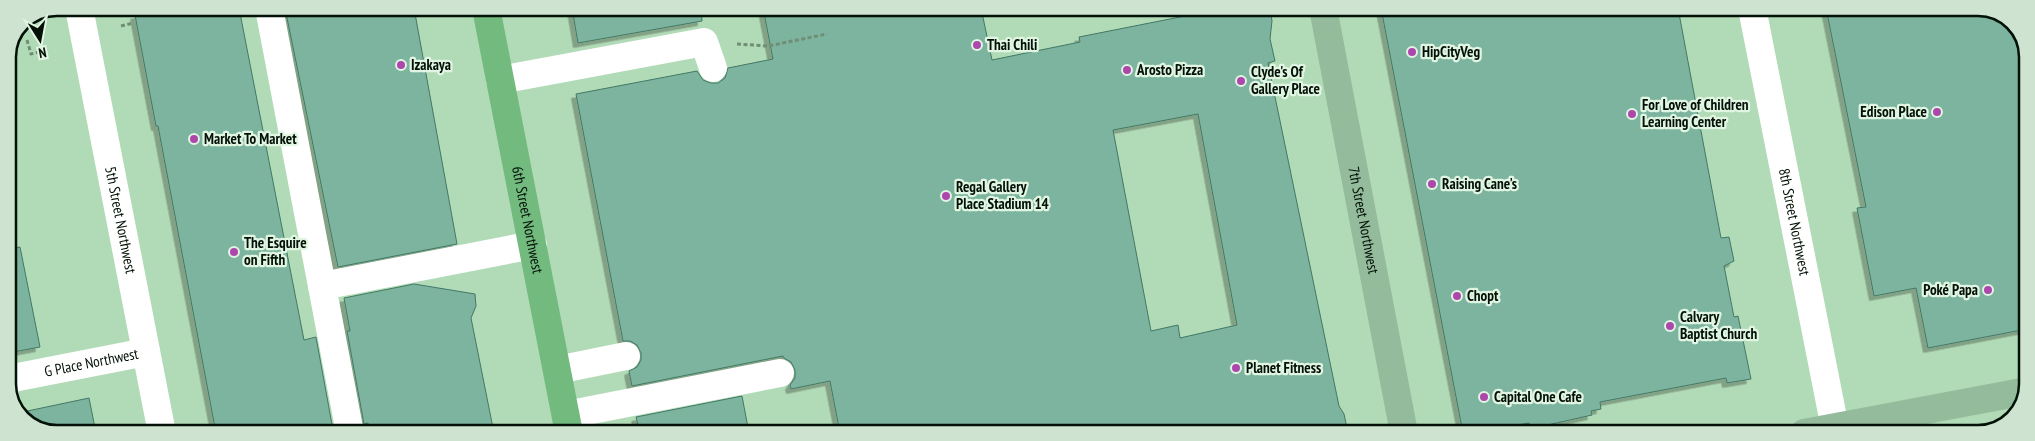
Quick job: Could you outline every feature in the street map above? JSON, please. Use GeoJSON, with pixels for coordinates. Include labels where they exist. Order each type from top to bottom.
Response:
{"type":"FeatureCollection","features":[{"type":"Feature","properties":{"kind":"highway","name":"6th Street Northwest"},"geometry":{"type":"LineString","coordinates":[[488,16],[567,424]]}},
{"type":"Feature","properties":{"kind":"main road","name":"7th Street Northwest"},"geometry":{"type":"LineString","coordinates":[[1325,16],[1402,425]]}},
{"type":"Feature","properties":{"kind":"main road"},"geometry":{"type":"LineString","coordinates":[[1864,425],[2018,393]]}},
{"type":"Feature","properties":{"kind":"street","name":"5th Street Northwest"},"geometry":{"type":"LineString","coordinates":[[81,16],[160,425]]}},
{"type":"Feature","properties":{"kind":"street"},"geometry":{"type":"LineString","coordinates":[[271,16],[348,425]]}},
{"type":"Feature","properties":{"kind":"street","name":"8th Street Northwest"},"geometry":{"type":"LineString","coordinates":[[1754,16],[1834,425]]}},
{"type":"Feature","properties":{"kind":"street"},"geometry":{"type":"LineString","coordinates":[[500,80],[704,42],[713,68]]}},
{"type":"Feature","properties":{"kind":"street"},"geometry":{"type":"LineString","coordinates":[[322,286],[532,245]]}},
{"type":"Feature","properties":{"kind":"street","name":"G Place Northwest"},"geometry":{"type":"LineString","coordinates":[[16,377],[146,352]]}},
{"type":"Feature","properties":{"kind":"street"},"geometry":{"type":"LineString","coordinates":[[557,370],[626,356]]}},
{"type":"Feature","properties":{"kind":"street"},"geometry":{"type":"LineString","coordinates":[[567,424],[780,373]]}},
{"type":"Feature","properties":{"kind":"path"},"geometry":{"type":"LineString","coordinates":[[121,26],[133,23]]}},
{"type":"Feature","properties":{"kind":"path"},"geometry":{"type":"LineString","coordinates":[[768,46],[827,34]]}},
{"type":"Feature","properties":{"kind":"path"},"geometry":{"type":"LineString","coordinates":[[27,40],[30,54],[43,51]]}},
{"type":"Feature","properties":{"kind":"building","name":"The Esquire on Fifth"},"geometry":{"type":"Polygon","coordinates":[[[135,16],[241,16],[304,340],[316,337],[332,425],[214,425],[158,126],[156,126],[135,16]]]}},
{"type":"Feature","properties":{"kind":"building"},"geometry":{"type":"Polygon","coordinates":[[[287,16],[415,16],[457,244],[338,267],[287,16]]]}},
{"type":"Feature","properties":{"kind":"building"},"geometry":{"type":"Polygon","coordinates":[[[573,16],[702,16],[702,21],[578,43],[573,16]]]}},
{"type":"Feature","properties":{"kind":"building"},"geometry":{"type":"Polygon","coordinates":[[[765,16],[983,16],[992,60],[1080,42],[1079,37],[1185,16],[1271,16],[1270,39],[1275,61],[1268,63],[1339,406],[1344,414],[1346,425],[838,425],[830,381],[791,389],[790,385],[795,378],[795,370],[791,362],[783,356],[632,386],[629,371],[637,367],[641,360],[641,353],[637,345],[630,341],[623,341],[576,94],[697,71],[703,80],[718,83],[725,78],[728,68],[773,59],[765,16]],[[1198,114],[1113,130],[1151,331],[1178,325],[1180,338],[1237,325],[1198,114]]]}},
{"type":"Feature","properties":{"kind":"building"},"geometry":{"type":"Polygon","coordinates":[[[1383,16],[1679,16],[1721,238],[1729,237],[1734,261],[1724,266],[1734,317],[1738,316],[1751,379],[1727,383],[1726,378],[1600,402],[1601,409],[1591,411],[1592,415],[1548,425],[1529,425],[1529,423],[1518,425],[1461,425],[1383,16]]]}},
{"type":"Feature","properties":{"kind":"building"},"geometry":{"type":"Polygon","coordinates":[[[1828,16],[1978,16],[1994,19],[2003,25],[2009,30],[2016,41],[2019,54],[2019,331],[1928,348],[1916,288],[1874,296],[1857,208],[1866,207],[1828,16]]]}},
{"type":"Feature","properties":{"kind":"building"},"geometry":{"type":"Polygon","coordinates":[[[20,247],[40,347],[16,352],[16,248],[20,247]]]}},
{"type":"Feature","properties":{"kind":"building"},"geometry":{"type":"Polygon","coordinates":[[[414,284],[475,294],[476,306],[471,318],[492,425],[364,424],[347,331],[350,331],[344,298],[414,284]]]}},
{"type":"Feature","properties":{"kind":"building"},"geometry":{"type":"Polygon","coordinates":[[[742,396],[747,425],[638,425],[636,417],[742,396]]]}},
{"type":"Feature","properties":{"kind":"building"},"geometry":{"type":"Polygon","coordinates":[[[89,398],[94,425],[49,424],[41,422],[26,411],[89,398]]]}},
{"type":"Feature","properties":{"kind":"place","name":"Thai Chili"},"geometry":{"type":"Point","coordinates":[977,45]}},
{"type":"Feature","properties":{"kind":"place","name":"HipCityVeg"},"geometry":{"type":"Point","coordinates":[1412,52]}},
{"type":"Feature","properties":{"kind":"place","name":"Izakaya"},"geometry":{"type":"Point","coordinates":[401,65]}},
{"type":"Feature","properties":{"kind":"place","name":"Arosto Pizza"},"geometry":{"type":"Point","coordinates":[1127,70]}},
{"type":"Feature","properties":{"kind":"place","name":"Clyde's Of Gallery Place"},"geometry":{"type":"Point","coordinates":[1241,81]}},
{"type":"Feature","properties":{"kind":"place","name":"Edison Place"},"geometry":{"type":"Point","coordinates":[1937,112]}},
{"type":"Feature","properties":{"kind":"place","name":"For Love of Children Learning Center"},"geometry":{"type":"Point","coordinates":[1632,114]}},
{"type":"Feature","properties":{"kind":"place","name":"Market To Market"},"geometry":{"type":"Point","coordinates":[194,139]}},
{"type":"Feature","properties":{"kind":"place","name":"Raising Cane's"},"geometry":{"type":"Point","coordinates":[1432,184]}},
{"type":"Feature","properties":{"kind":"place","name":"Regal Gallery Place Stadium 14"},"geometry":{"type":"Point","coordinates":[946,196]}},
{"type":"Feature","properties":{"kind":"place","name":"The Esquire on Fifth"},"geometry":{"type":"Point","coordinates":[234,252]}},
{"type":"Feature","properties":{"kind":"place","name":"Poké Papa"},"geometry":{"type":"Point","coordinates":[1988,290]}},
{"type":"Feature","properties":{"kind":"place","name":"Chopt"},"geometry":{"type":"Point","coordinates":[1457,296]}},
{"type":"Feature","properties":{"kind":"place","name":"Calvary Baptist Church"},"geometry":{"type":"Point","coordinates":[1670,326]}},
{"type":"Feature","properties":{"kind":"place","name":"Planet Fitness"},"geometry":{"type":"Point","coordinates":[1236,368]}},
{"type":"Feature","properties":{"kind":"place","name":"Capital One Cafe"},"geometry":{"type":"Point","coordinates":[1484,397]}}]}
